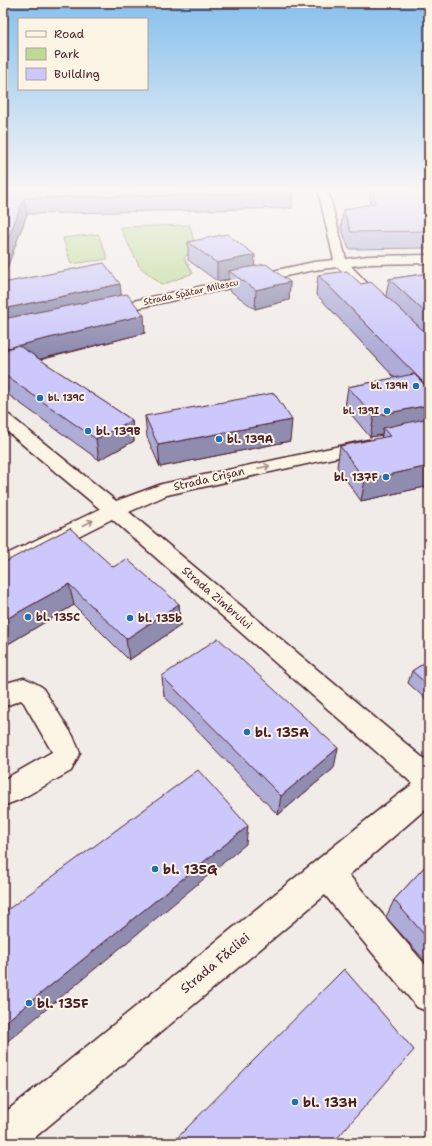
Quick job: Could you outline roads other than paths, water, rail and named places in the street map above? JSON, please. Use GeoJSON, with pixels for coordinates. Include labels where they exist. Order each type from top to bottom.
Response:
{"type":"FeatureCollection","features":[{"type":"Feature","properties":{"kind":"street"},"geometry":{"type":"LineString","coordinates":[[336,243],[341,262],[358,282],[386,309]]}},
{"type":"Feature","properties":{"kind":"street","name":"Strada Spătar Milescu"},"geometry":{"type":"LineString","coordinates":[[91,314],[314,266],[341,262],[429,259]]}},
{"type":"Feature","properties":{"kind":"street","name":"Strada Zimbrului"},"geometry":{"type":"LineString","coordinates":[[3,419],[114,510],[429,780]]}},
{"type":"Feature","properties":{"kind":"street","name":"Strada Crișan"},"geometry":{"type":"LineString","coordinates":[[3,565],[114,510],[162,490],[385,441]]}},
{"type":"Feature","properties":{"kind":"street"},"geometry":{"type":"LineString","coordinates":[[3,696],[10,692],[24,689],[33,695],[63,744],[66,753],[61,762],[3,793]]}},
{"type":"Feature","properties":{"kind":"street","name":"Strada Făcliei"},"geometry":{"type":"LineString","coordinates":[[3,1139],[327,873],[395,814],[429,789]]}},
{"type":"Feature","properties":{"kind":"street"},"geometry":{"type":"LineString","coordinates":[[327,873],[429,994]]}},
{"type":"Feature","properties":{"kind":"place","name":"bl. 139H"},"geometry":{"type":"Point","coordinates":[416,386]}},
{"type":"Feature","properties":{"kind":"place","name":"bl. 139C"},"geometry":{"type":"Point","coordinates":[40,398]}},
{"type":"Feature","properties":{"kind":"place","name":"bl. 139I"},"geometry":{"type":"Point","coordinates":[387,411]}},
{"type":"Feature","properties":{"kind":"place","name":"bl. 139B"},"geometry":{"type":"Point","coordinates":[88,431]}},
{"type":"Feature","properties":{"kind":"place","name":"bl. 139A"},"geometry":{"type":"Point","coordinates":[219,439]}},
{"type":"Feature","properties":{"kind":"place","name":"bl. 137F"},"geometry":{"type":"Point","coordinates":[386,477]}},
{"type":"Feature","properties":{"kind":"place","name":"bl. 135C"},"geometry":{"type":"Point","coordinates":[28,617]}},
{"type":"Feature","properties":{"kind":"place","name":"bl. 135b"},"geometry":{"type":"Point","coordinates":[130,618]}},
{"type":"Feature","properties":{"kind":"place","name":"bl. 135A"},"geometry":{"type":"Point","coordinates":[247,732]}},
{"type":"Feature","properties":{"kind":"place","name":"bl. 135G"},"geometry":{"type":"Point","coordinates":[155,869]}},
{"type":"Feature","properties":{"kind":"place","name":"bl. 135F"},"geometry":{"type":"Point","coordinates":[29,1003]}},
{"type":"Feature","properties":{"kind":"place","name":"bl. 133H"},"geometry":{"type":"Point","coordinates":[295,1102]}}]}
